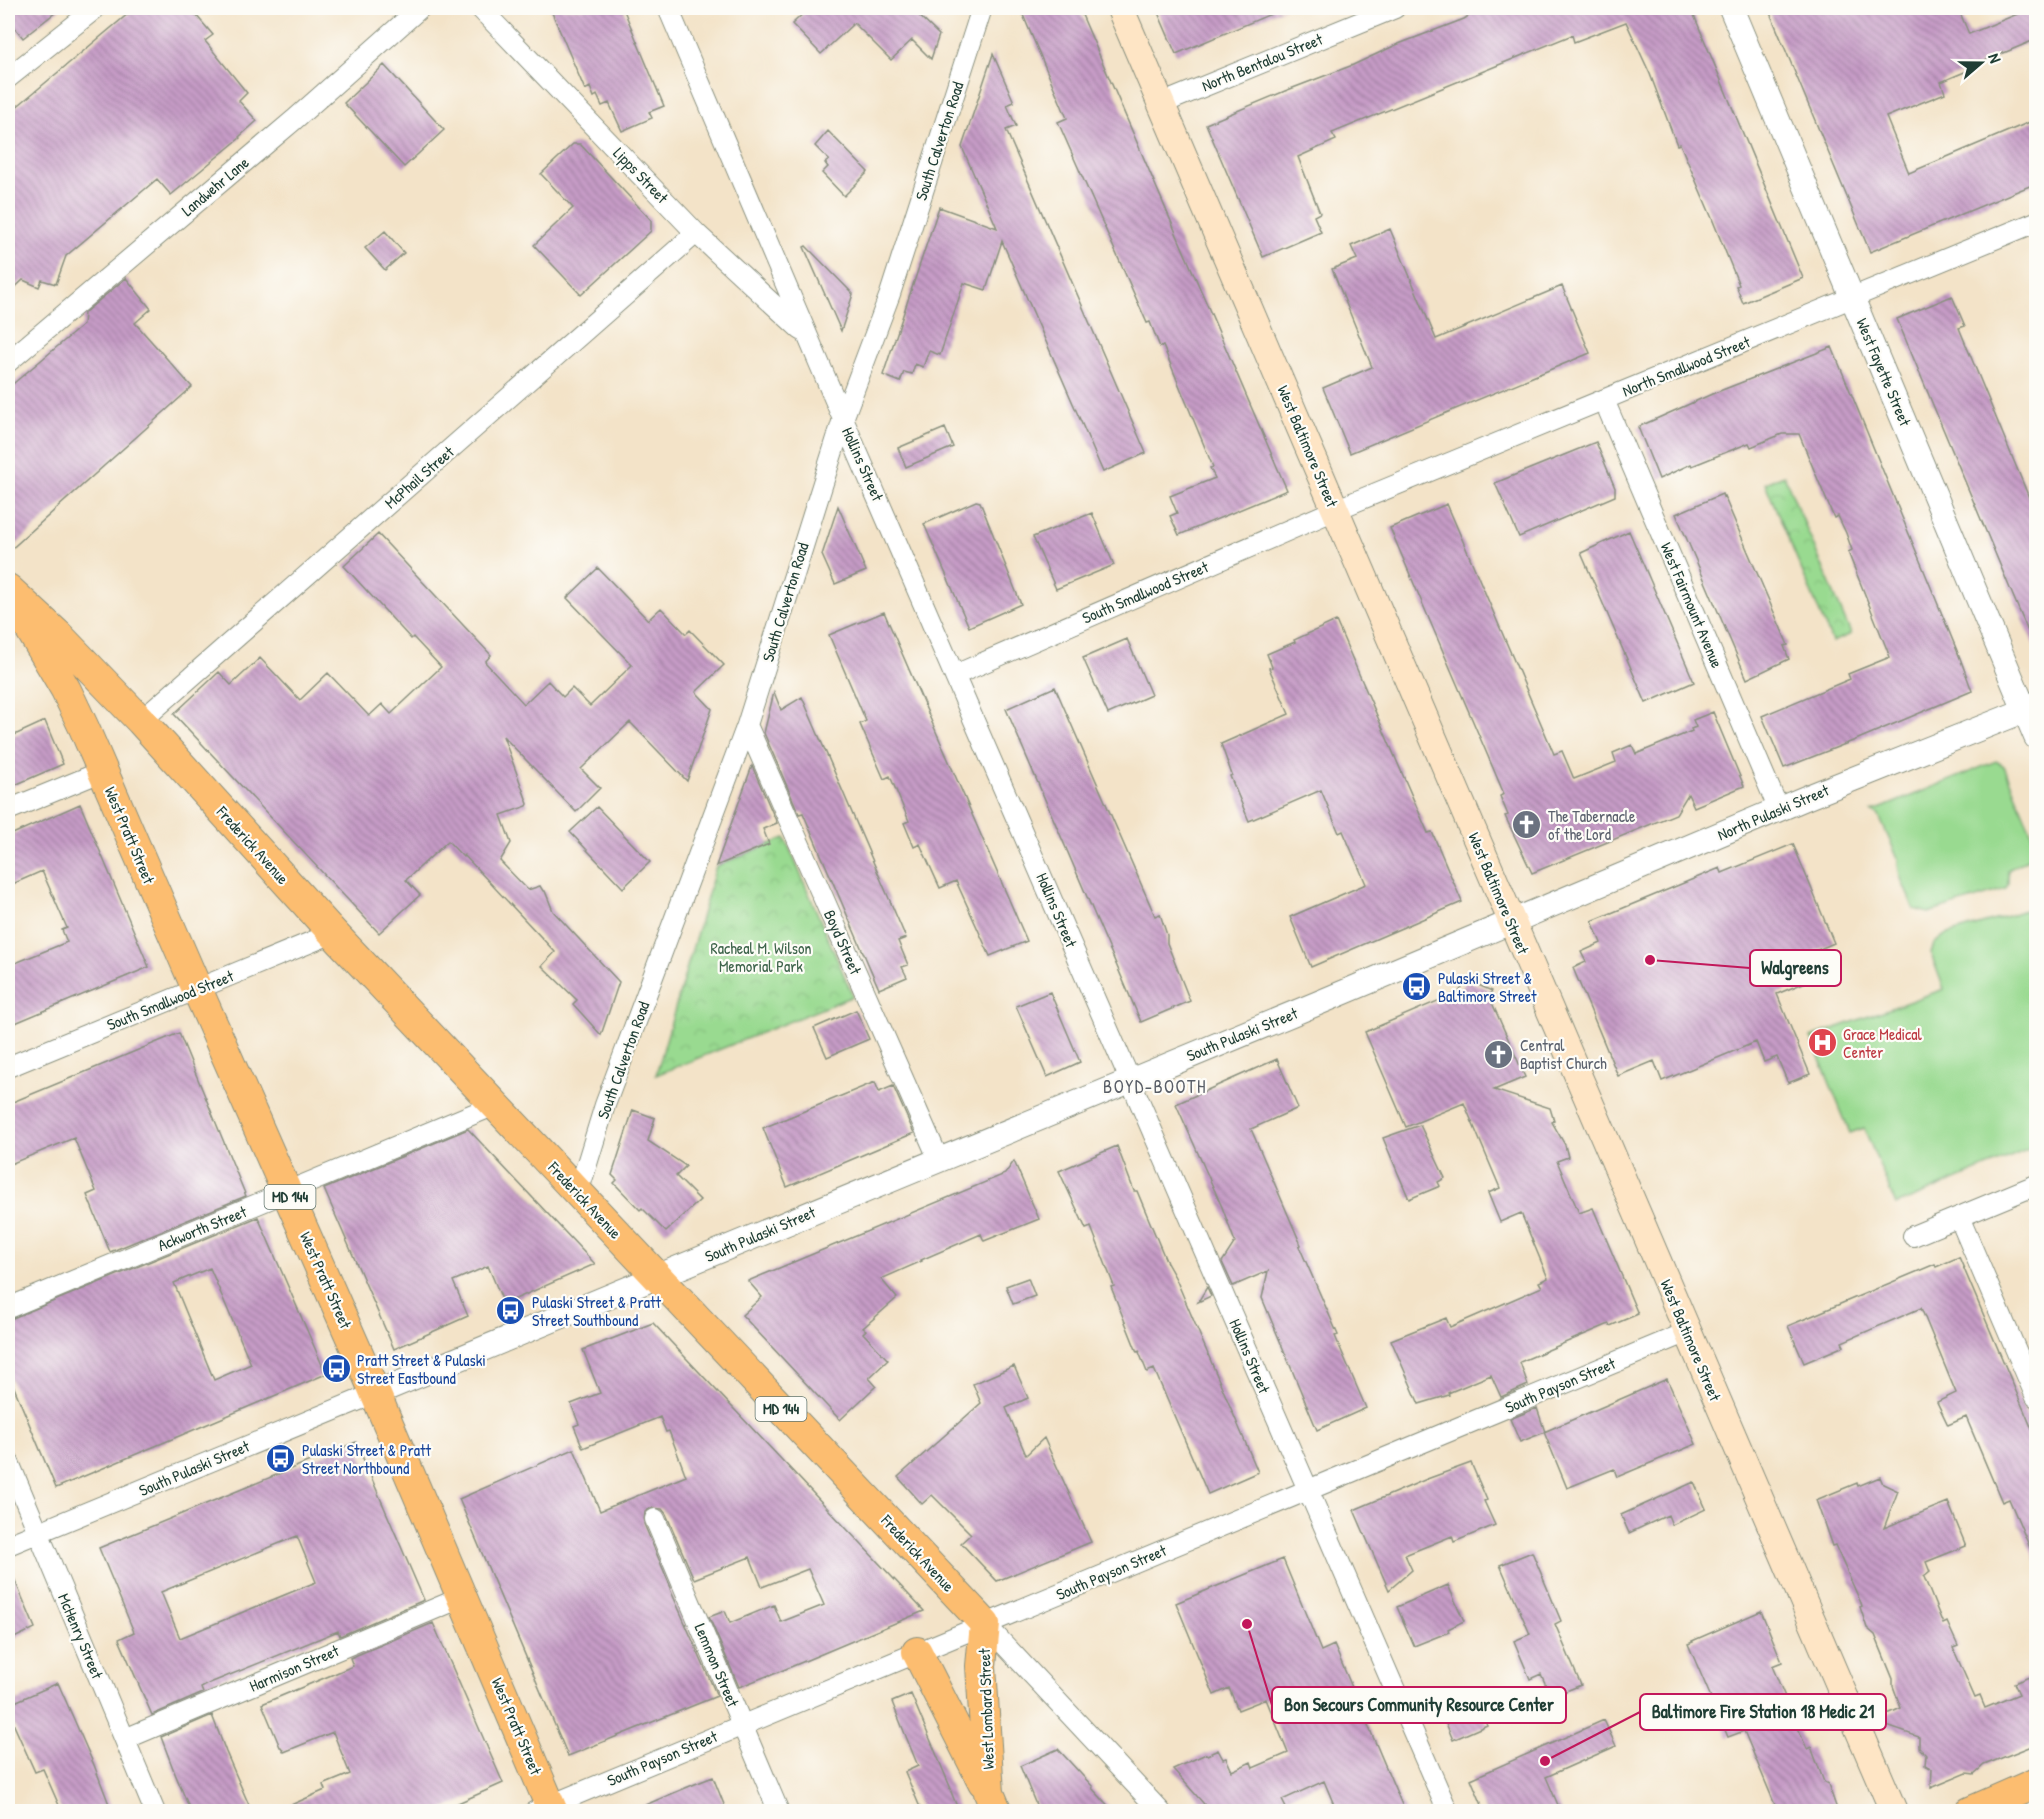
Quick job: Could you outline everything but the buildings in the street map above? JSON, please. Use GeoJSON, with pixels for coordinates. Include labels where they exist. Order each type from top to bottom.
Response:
{"type":"FeatureCollection","features":[{"type":"Feature","properties":{"kind":"main road","name":"West Baltimore Street"},"geometry":{"type":"LineString","coordinates":[[1120,8],[1894,1812]]}},
{"type":"Feature","properties":{"kind":"main road","name":"Frederick Avenue"},"geometry":{"type":"LineString","coordinates":[[8,590],[58,635],[141,721],[333,933],[985,1624]]}},
{"type":"Feature","properties":{"kind":"main road","name":"West Pratt Street"},"geometry":{"type":"LineString","coordinates":[[8,590],[66,690],[103,771],[376,1393],[463,1597],[546,1809]]}},
{"type":"Feature","properties":{"kind":"main road","name":"West Lombard Street"},"geometry":{"type":"LineString","coordinates":[[985,1624],[981,1666],[993,1802]]}},
{"type":"Feature","properties":{"kind":"main road","name":"West Lombard Street"},"geometry":{"type":"LineString","coordinates":[[917,1652],[993,1802]]}},
{"type":"Feature","properties":{"kind":"main road"},"geometry":{"type":"LineString","coordinates":[[1970,1812],[2037,1783]]}},
{"type":"Feature","properties":{"kind":"street"},"geometry":{"type":"LineString","coordinates":[[8,78],[96,8]]}},
{"type":"Feature","properties":{"kind":"street","name":"Landwehr Lane"},"geometry":{"type":"LineString","coordinates":[[8,362],[294,120],[420,8]]}},
{"type":"Feature","properties":{"kind":"street","name":"Lipps Street"},"geometry":{"type":"LineString","coordinates":[[480,8],[696,232],[808,336]]}},
{"type":"Feature","properties":{"kind":"street","name":"Hollins Street"},"geometry":{"type":"LineString","coordinates":[[668,8],[843,419],[1448,1812]]}},
{"type":"Feature","properties":{"kind":"street","name":"South Calverton Road"},"geometry":{"type":"LineString","coordinates":[[578,1193],[605,1105],[747,725],[843,419],[890,294],[982,8]]}},
{"type":"Feature","properties":{"kind":"street","name":"North Bentalou Street"},"geometry":{"type":"LineString","coordinates":[[1161,104],[1395,8]]}},
{"type":"Feature","properties":{"kind":"street","name":"West Fayette Street"},"geometry":{"type":"LineString","coordinates":[[1731,8],[1852,298],[2031,708],[2037,737]]}},
{"type":"Feature","properties":{"kind":"street","name":"North Smallwood Street"},"geometry":{"type":"LineString","coordinates":[[1335,510],[2037,222]]}},
{"type":"Feature","properties":{"kind":"street","name":"McPhail Street"},"geometry":{"type":"LineString","coordinates":[[141,721],[696,232]]}},
{"type":"Feature","properties":{"kind":"street","name":"West Fairmount Avenue"},"geometry":{"type":"LineString","coordinates":[[1604,400],[1779,810]]}},
{"type":"Feature","properties":{"kind":"street","name":"South Smallwood Street"},"geometry":{"type":"LineString","coordinates":[[955,675],[1335,510]]}},
{"type":"Feature","properties":{"kind":"street","name":"North Pulaski Street"},"geometry":{"type":"LineString","coordinates":[[1512,922],[2031,708]]}},
{"type":"Feature","properties":{"kind":"street","name":"Boyd Street"},"geometry":{"type":"LineString","coordinates":[[747,725],[939,1160]]}},
{"type":"Feature","properties":{"kind":"street"},"geometry":{"type":"LineString","coordinates":[[8,810],[103,771]]}},
{"type":"Feature","properties":{"kind":"street","name":"South Pulaski Street"},"geometry":{"type":"LineString","coordinates":[[8,1545],[1512,922]]}},
{"type":"Feature","properties":{"kind":"street","name":"South Smallwood Street"},"geometry":{"type":"LineString","coordinates":[[8,1067],[333,933]]}},
{"type":"Feature","properties":{"kind":"street","name":"Ackworth Street"},"geometry":{"type":"LineString","coordinates":[[8,1308],[495,1105]]}},
{"type":"Feature","properties":{"kind":"street"},"geometry":{"type":"LineString","coordinates":[[1913,1236],[2037,1185]]}},
{"type":"Feature","properties":{"kind":"street"},"geometry":{"type":"LineString","coordinates":[[1959,1217],[2037,1397]]}},
{"type":"Feature","properties":{"kind":"street","name":"South Payson Street"},"geometry":{"type":"LineString","coordinates":[[546,1809],[742,1725],[1688,1332]]}},
{"type":"Feature","properties":{"kind":"street","name":"McHenry Street"},"geometry":{"type":"LineString","coordinates":[[8,1460],[155,1812]]}},
{"type":"Feature","properties":{"kind":"street","name":"Lemmon Street"},"geometry":{"type":"LineString","coordinates":[[655,1519],[779,1812]]}},
{"type":"Feature","properties":{"kind":"street","name":"Harmison Street"},"geometry":{"type":"LineString","coordinates":[[125,1739],[463,1597]]}},
{"type":"Feature","properties":{"kind":"street","name":"Frederick Avenue"},"geometry":{"type":"LineString","coordinates":[[985,1624],[1161,1812]]}},
{"type":"Feature","properties":{"kind":"green space"},"geometry":{"type":"Polygon","coordinates":[[[1784,475],[1851,634],[1832,642],[1765,483],[1784,475]]]}},
{"type":"Feature","properties":{"kind":"green space"},"geometry":{"type":"Polygon","coordinates":[[[1996,761],[2004,766],[2036,844],[2036,854],[2008,870],[2006,889],[1928,913],[1914,909],[1901,878],[1898,859],[1878,814],[1872,812],[1996,761]]]}},
{"type":"Feature","properties":{"kind":"green space","name":"Racheal M. Wilson Memorial Park"},"geometry":{"type":"Polygon","coordinates":[[[785,838],[853,996],[656,1075],[716,866],[785,838]]]}},
{"type":"Feature","properties":{"kind":"green space"},"geometry":{"type":"Polygon","coordinates":[[[2036,906],[2036,1146],[1896,1205],[1864,1128],[1850,1133],[1811,1037],[1944,989],[1931,954],[1934,944],[1945,935],[2036,906]]]}},
{"type":"Feature","properties":{"kind":"place","name":"The Tabernacle of the Lord"},"geometry":{"type":"Point","coordinates":[1527,825]}},
{"type":"Feature","properties":{"kind":"place","name":"Walgreens"},"geometry":{"type":"Point","coordinates":[1650,960]}},
{"type":"Feature","properties":{"kind":"place","name":"Pulaski Street & Baltimore Street"},"geometry":{"type":"Point","coordinates":[1417,987]}},
{"type":"Feature","properties":{"kind":"place","name":"Grace Medical Center"},"geometry":{"type":"Point","coordinates":[1822,1043]}},
{"type":"Feature","properties":{"kind":"place","name":"Central Baptist Church"},"geometry":{"type":"Point","coordinates":[1499,1054]}},
{"type":"Feature","properties":{"kind":"place","name":"Pulaski Street & Pratt Street Southbound"},"geometry":{"type":"Point","coordinates":[511,1311]}},
{"type":"Feature","properties":{"kind":"place","name":"Pratt Street & Pulaski Street Eastbound"},"geometry":{"type":"Point","coordinates":[336,1369]}},
{"type":"Feature","properties":{"kind":"place","name":"Pulaski Street & Pratt Street Northbound"},"geometry":{"type":"Point","coordinates":[281,1459]}},
{"type":"Feature","properties":{"kind":"place","name":"Bon Secours Community Resource Center"},"geometry":{"type":"Point","coordinates":[1247,1624]}},
{"type":"Feature","properties":{"kind":"place","name":"Baltimore Fire Station 18 Medic 21"},"geometry":{"type":"Point","coordinates":[1545,1761]}},
{"type":"Feature","properties":{"kind":"district","name":"BOYD-BOOTH"},"geometry":{"type":"Point","coordinates":[1155,1087]}}]}
